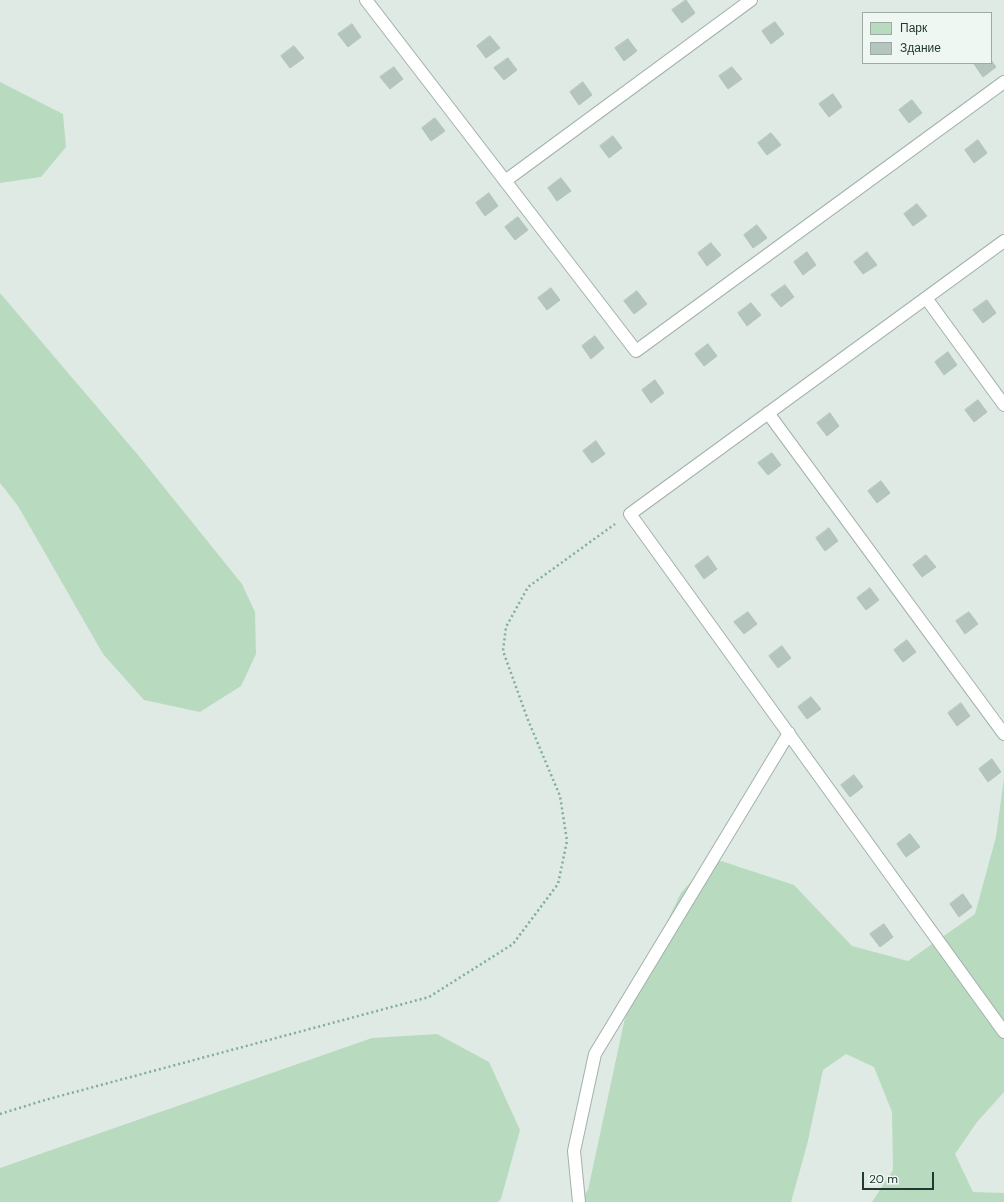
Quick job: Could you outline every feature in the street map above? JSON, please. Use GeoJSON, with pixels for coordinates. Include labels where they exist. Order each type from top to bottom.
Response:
{"type":"FeatureCollection","features":[{"type":"Feature","properties":{"kind":"lane"},"geometry":{"type":"LineString","coordinates":[[505,181],[751,0]]}},
{"type":"Feature","properties":{"kind":"lane"},"geometry":{"type":"LineString","coordinates":[[373,2],[505,181],[636,351],[1004,82]]}},
{"type":"Feature","properties":{"kind":"lane"},"geometry":{"type":"LineString","coordinates":[[1004,241],[630,514],[1004,1032]]}},
{"type":"Feature","properties":{"kind":"lane"},"geometry":{"type":"LineString","coordinates":[[926,298],[1004,405]]}},
{"type":"Feature","properties":{"kind":"lane"},"geometry":{"type":"LineString","coordinates":[[768,413],[1004,734]]}},
{"type":"Feature","properties":{"kind":"lane"},"geometry":{"type":"LineString","coordinates":[[579,1202],[574,1151],[595,1054],[789,733]]}},
{"type":"Feature","properties":{"kind":"path"},"geometry":{"type":"LineString","coordinates":[[0,1114],[45,1100],[429,997],[513,944],[558,884],[567,841],[560,796],[528,720],[503,651],[506,627],[528,587],[630,514]]}},
{"type":"Feature","properties":{"kind":"green space"},"geometry":{"type":"Polygon","coordinates":[[[0,82],[63,114],[66,147],[41,177],[0,183],[0,82]]]}},
{"type":"Feature","properties":{"kind":"green space"},"geometry":{"type":"Polygon","coordinates":[[[0,293],[138,455],[242,584],[255,612],[256,654],[241,686],[200,712],[144,700],[103,654],[18,506],[0,483],[0,293]]]}},
{"type":"Feature","properties":{"kind":"green space"},"geometry":{"type":"Polygon","coordinates":[[[1004,778],[1004,1092],[977,1122],[955,1154],[973,1192],[1004,1193],[1004,1202],[872,1202],[893,1170],[892,1112],[874,1067],[846,1054],[823,1070],[807,1145],[791,1202],[578,1202],[588,1190],[629,999],[681,893],[712,858],[794,885],[852,946],[908,961],[975,914],[996,837],[1004,778]]]}},
{"type":"Feature","properties":{"kind":"green space"},"geometry":{"type":"Polygon","coordinates":[[[437,1034],[489,1062],[520,1130],[501,1199],[498,1202],[0,1202],[0,1168],[372,1038],[437,1034]]]}},
{"type":"Feature","properties":{"kind":"building"},"geometry":{"type":"Polygon","coordinates":[[[686,0],[695,13],[682,23],[672,10],[686,0]]]}},
{"type":"Feature","properties":{"kind":"building"},"geometry":{"type":"Polygon","coordinates":[[[775,22],[784,34],[771,44],[762,31],[775,22]]]}},
{"type":"Feature","properties":{"kind":"building"},"geometry":{"type":"Polygon","coordinates":[[[352,24],[361,37],[348,47],[338,34],[352,24]]]}},
{"type":"Feature","properties":{"kind":"building"},"geometry":{"type":"Polygon","coordinates":[[[490,36],[500,48],[486,58],[477,46],[490,36]]]}},
{"type":"Feature","properties":{"kind":"building"},"geometry":{"type":"Polygon","coordinates":[[[628,39],[637,51],[624,61],[615,48],[628,39]]]}},
{"type":"Feature","properties":{"kind":"building"},"geometry":{"type":"Polygon","coordinates":[[[294,46],[304,58],[290,68],[281,56],[294,46]]]}},
{"type":"Feature","properties":{"kind":"building"},"geometry":{"type":"Polygon","coordinates":[[[508,58],[517,70],[504,80],[494,68],[508,58]]]}},
{"type":"Feature","properties":{"kind":"building"},"geometry":{"type":"Polygon","coordinates":[[[992,61],[996,67],[983,77],[974,64],[992,64],[992,61]]]}},
{"type":"Feature","properties":{"kind":"building"},"geometry":{"type":"Polygon","coordinates":[[[394,67],[403,79],[390,89],[380,77],[394,67]]]}},
{"type":"Feature","properties":{"kind":"building"},"geometry":{"type":"Polygon","coordinates":[[[732,67],[742,79],[728,89],[719,76],[732,67]]]}},
{"type":"Feature","properties":{"kind":"building"},"geometry":{"type":"Polygon","coordinates":[[[583,82],[592,95],[579,105],[570,92],[583,82]]]}},
{"type":"Feature","properties":{"kind":"building"},"geometry":{"type":"Polygon","coordinates":[[[833,94],[842,107],[829,117],[819,104],[833,94]]]}},
{"type":"Feature","properties":{"kind":"building"},"geometry":{"type":"Polygon","coordinates":[[[912,100],[922,113],[909,123],[899,110],[912,100]]]}},
{"type":"Feature","properties":{"kind":"building"},"geometry":{"type":"Polygon","coordinates":[[[435,118],[445,131],[431,141],[422,128],[435,118]]]}},
{"type":"Feature","properties":{"kind":"building"},"geometry":{"type":"Polygon","coordinates":[[[771,133],[781,145],[767,155],[758,143],[771,133]]]}},
{"type":"Feature","properties":{"kind":"building"},"geometry":{"type":"Polygon","coordinates":[[[613,136],[622,148],[609,158],[600,146],[613,136]]]}},
{"type":"Feature","properties":{"kind":"building"},"geometry":{"type":"Polygon","coordinates":[[[978,140],[987,153],[974,163],[965,150],[978,140]]]}},
{"type":"Feature","properties":{"kind":"building"},"geometry":{"type":"Polygon","coordinates":[[[561,178],[571,191],[557,201],[548,188],[561,178]]]}},
{"type":"Feature","properties":{"kind":"building"},"geometry":{"type":"Polygon","coordinates":[[[489,193],[498,206],[485,216],[476,203],[489,193]]]}},
{"type":"Feature","properties":{"kind":"building"},"geometry":{"type":"Polygon","coordinates":[[[917,204],[927,216],[913,226],[904,214],[917,204]]]}},
{"type":"Feature","properties":{"kind":"building"},"geometry":{"type":"Polygon","coordinates":[[[518,217],[528,230],[515,240],[505,227],[518,217]]]}},
{"type":"Feature","properties":{"kind":"building"},"geometry":{"type":"Polygon","coordinates":[[[757,225],[767,238],[753,248],[744,235],[757,225]]]}},
{"type":"Feature","properties":{"kind":"building"},"geometry":{"type":"Polygon","coordinates":[[[711,243],[721,255],[707,266],[698,253],[711,243]]]}},
{"type":"Feature","properties":{"kind":"building"},"geometry":{"type":"Polygon","coordinates":[[[807,252],[816,265],[803,275],[794,262],[807,252]]]}},
{"type":"Feature","properties":{"kind":"building"},"geometry":{"type":"Polygon","coordinates":[[[867,252],[877,265],[863,274],[854,262],[867,252]]]}},
{"type":"Feature","properties":{"kind":"building"},"geometry":{"type":"Polygon","coordinates":[[[785,285],[794,297],[781,307],[771,295],[785,285]]]}},
{"type":"Feature","properties":{"kind":"building"},"geometry":{"type":"Polygon","coordinates":[[[551,288],[560,300],[547,310],[538,298],[551,288]]]}},
{"type":"Feature","properties":{"kind":"building"},"geometry":{"type":"Polygon","coordinates":[[[637,291],[647,304],[634,314],[624,301],[637,291]]]}},
{"type":"Feature","properties":{"kind":"building"},"geometry":{"type":"Polygon","coordinates":[[[987,300],[996,313],[983,323],[973,310],[987,300]]]}},
{"type":"Feature","properties":{"kind":"building"},"geometry":{"type":"Polygon","coordinates":[[[751,303],[761,315],[747,326],[738,313],[751,303]]]}},
{"type":"Feature","properties":{"kind":"building"},"geometry":{"type":"Polygon","coordinates":[[[595,336],[604,348],[591,359],[582,346],[595,336]]]}},
{"type":"Feature","properties":{"kind":"building"},"geometry":{"type":"Polygon","coordinates":[[[708,344],[717,356],[704,366],[695,354],[708,344]]]}},
{"type":"Feature","properties":{"kind":"building"},"geometry":{"type":"Polygon","coordinates":[[[948,352],[957,365],[944,375],[935,362],[948,352]]]}},
{"type":"Feature","properties":{"kind":"building"},"geometry":{"type":"Polygon","coordinates":[[[655,380],[664,393],[651,403],[642,390],[655,380]]]}},
{"type":"Feature","properties":{"kind":"building"},"geometry":{"type":"Polygon","coordinates":[[[978,400],[987,412],[974,422],[965,410],[978,400]]]}},
{"type":"Feature","properties":{"kind":"building"},"geometry":{"type":"Polygon","coordinates":[[[830,413],[839,426],[827,436],[817,423],[830,413]]]}},
{"type":"Feature","properties":{"kind":"building"},"geometry":{"type":"Polygon","coordinates":[[[596,441],[605,454],[592,463],[583,451],[596,441]]]}},
{"type":"Feature","properties":{"kind":"building"},"geometry":{"type":"Polygon","coordinates":[[[772,453],[781,465],[768,475],[758,463],[772,453]]]}},
{"type":"Feature","properties":{"kind":"building"},"geometry":{"type":"Polygon","coordinates":[[[881,481],[890,493],[877,503],[868,491],[881,481]]]}},
{"type":"Feature","properties":{"kind":"building"},"geometry":{"type":"Polygon","coordinates":[[[829,528],[838,541],[825,551],[816,538],[829,528]]]}},
{"type":"Feature","properties":{"kind":"building"},"geometry":{"type":"Polygon","coordinates":[[[926,555],[936,567],[922,577],[913,565],[926,555]]]}},
{"type":"Feature","properties":{"kind":"building"},"geometry":{"type":"Polygon","coordinates":[[[708,556],[717,569],[704,579],[695,566],[708,556]]]}},
{"type":"Feature","properties":{"kind":"building"},"geometry":{"type":"Polygon","coordinates":[[[870,588],[879,600],[866,610],[857,598],[870,588]]]}},
{"type":"Feature","properties":{"kind":"building"},"geometry":{"type":"Polygon","coordinates":[[[748,612],[757,624],[744,634],[734,622],[748,612]]]}},
{"type":"Feature","properties":{"kind":"building"},"geometry":{"type":"Polygon","coordinates":[[[969,612],[978,624],[965,634],[956,621],[969,612]]]}},
{"type":"Feature","properties":{"kind":"building"},"geometry":{"type":"Polygon","coordinates":[[[907,640],[916,652],[903,662],[894,650],[907,640]]]}},
{"type":"Feature","properties":{"kind":"building"},"geometry":{"type":"Polygon","coordinates":[[[782,646],[791,658],[778,668],[769,656],[782,646]]]}},
{"type":"Feature","properties":{"kind":"building"},"geometry":{"type":"Polygon","coordinates":[[[811,697],[821,709],[807,719],[798,707],[811,697]]]}},
{"type":"Feature","properties":{"kind":"building"},"geometry":{"type":"Polygon","coordinates":[[[961,703],[970,716],[957,726],[948,713],[961,703]]]}},
{"type":"Feature","properties":{"kind":"building"},"geometry":{"type":"Polygon","coordinates":[[[992,759],[1001,772],[988,782],[979,769],[992,759]]]}},
{"type":"Feature","properties":{"kind":"building"},"geometry":{"type":"Polygon","coordinates":[[[854,775],[863,787],[850,797],[841,785],[854,775]]]}},
{"type":"Feature","properties":{"kind":"building"},"geometry":{"type":"Polygon","coordinates":[[[910,834],[920,847],[906,857],[897,844],[910,834]]]}},
{"type":"Feature","properties":{"kind":"building"},"geometry":{"type":"Polygon","coordinates":[[[963,894],[972,907],[959,917],[950,904],[963,894]]]}},
{"type":"Feature","properties":{"kind":"building"},"geometry":{"type":"Polygon","coordinates":[[[884,924],[893,937],[880,947],[870,934],[884,924]]]}}]}
